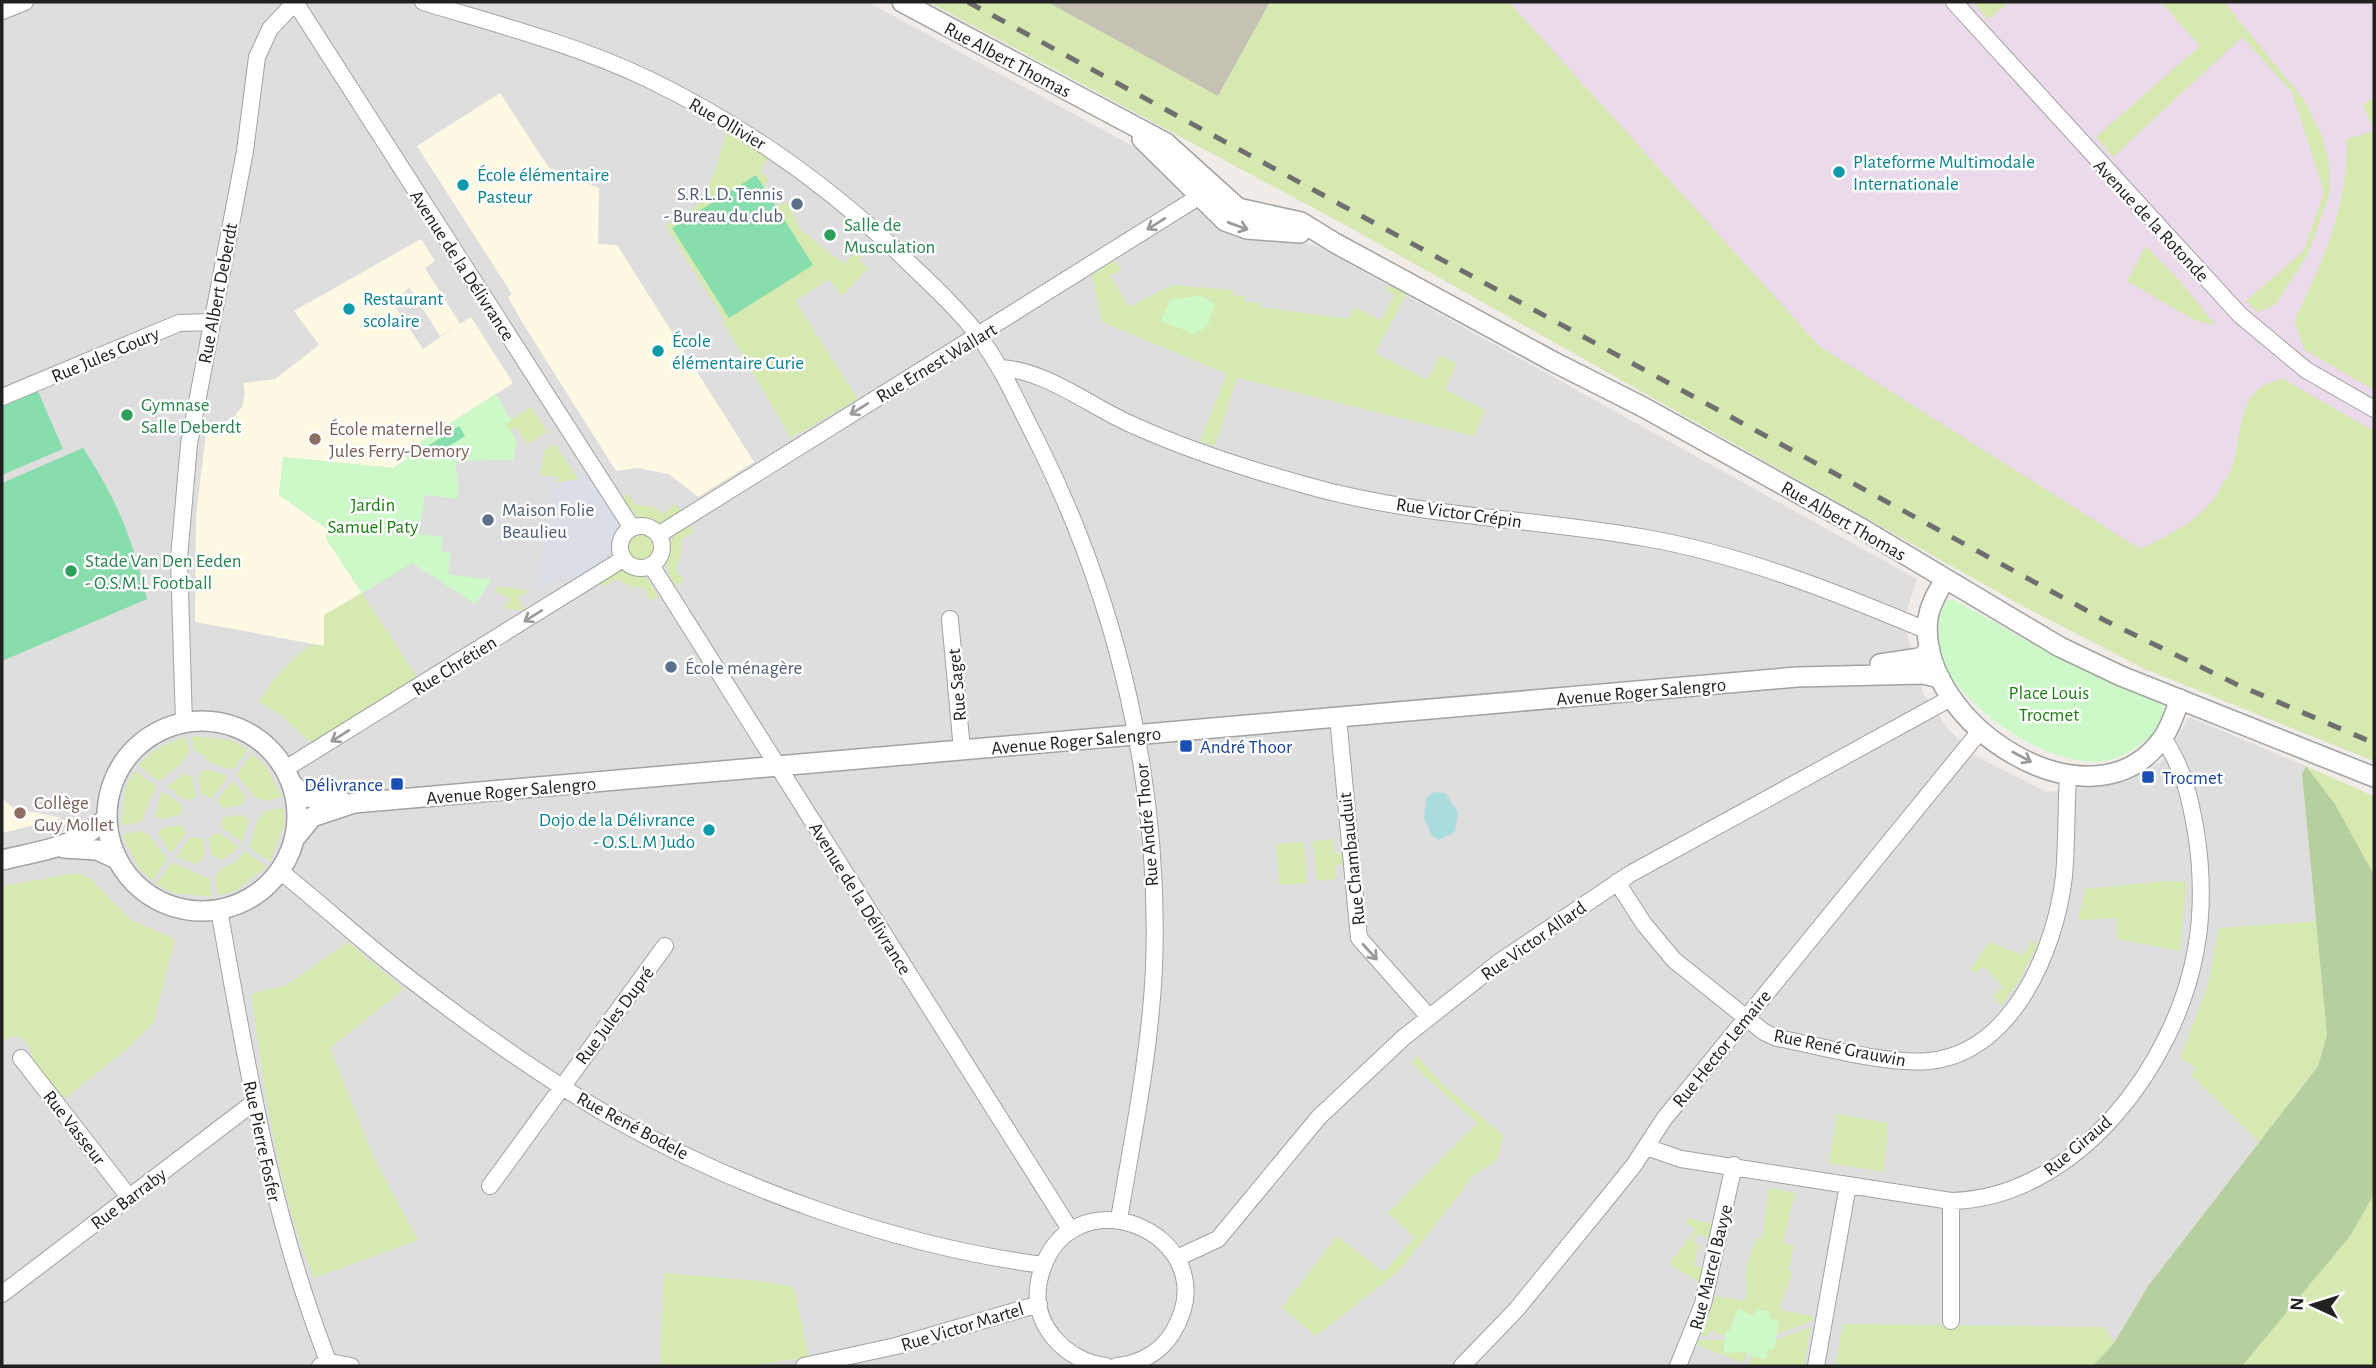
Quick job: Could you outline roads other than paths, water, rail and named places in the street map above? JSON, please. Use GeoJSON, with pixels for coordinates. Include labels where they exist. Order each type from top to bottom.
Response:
{"type":"FeatureCollection","features":[{"type":"Feature","properties":{"kind":"street"},"geometry":{"type":"LineString","coordinates":[[2,11],[25,2]]}},
{"type":"Feature","properties":{"kind":"street","name":"Rue Albert Deberdt"},"geometry":{"type":"LineString","coordinates":[[184,723],[180,543],[189,444],[245,151],[260,47],[276,21],[295,2]]}},
{"type":"Feature","properties":{"kind":"street","name":"Avenue de la Délivrance"},"geometry":{"type":"LineString","coordinates":[[295,2],[632,528]]}},
{"type":"Feature","properties":{"kind":"street","name":"Rue Ollivier"},"geometry":{"type":"LineString","coordinates":[[423,2],[586,52],[665,87],[732,124],[787,159],[861,218],[954,306],[978,335]]}},
{"type":"Feature","properties":{"kind":"street","name":"Rue Albert Thomas"},"geometry":{"type":"LineString","coordinates":[[902,2],[1174,148],[1207,192],[1238,208],[1301,222],[1335,243],[1655,414],[1859,527],[2090,662],[2371,776]]}},
{"type":"Feature","properties":{"kind":"street","name":"Avenue de la Rotonde"},"geometry":{"type":"LineString","coordinates":[[1954,2],[2240,315],[2306,370],[2374,409]]}},
{"type":"Feature","properties":{"kind":"street","name":"Rue Ernest Wallart"},"geometry":{"type":"LineString","coordinates":[[658,535],[1207,192]]}},
{"type":"Feature","properties":{"kind":"street","name":"Rue Jules Goury"},"geometry":{"type":"LineString","coordinates":[[2,397],[179,323],[211,322]]}},
{"type":"Feature","properties":{"kind":"street","name":"Rue André Thoor"},"geometry":{"type":"LineString","coordinates":[[978,335],[1000,368],[1060,488],[1096,578],[1120,659],[1137,735],[1152,880],[1154,968],[1144,1075],[1119,1219]]}},
{"type":"Feature","properties":{"kind":"street","name":"Rue Victor Crépin"},"geometry":{"type":"LineString","coordinates":[[1000,368],[1032,374],[1115,417],[1177,444],[1309,487],[1362,499],[1669,542],[1769,570],[1929,640]]}},
{"type":"Feature","properties":{"kind":"street"},"geometry":{"type":"LineString","coordinates":[[649,527],[658,535],[660,555],[650,565],[633,566],[623,559],[620,552],[622,538],[632,528],[649,527]]}},
{"type":"Feature","properties":{"kind":"street","name":"Rue Chrétien"},"geometry":{"type":"LineString","coordinates":[[288,776],[623,559]]}},
{"type":"Feature","properties":{"kind":"street","name":"Avenue de la Délivrance"},"geometry":{"type":"LineString","coordinates":[[650,565],[1071,1231]]}},
{"type":"Feature","properties":{"kind":"street"},"geometry":{"type":"LineString","coordinates":[[1945,579],[1933,600],[1929,640],[1940,678],[1951,698],[1980,731],[2039,766],[2068,775],[2100,775],[2122,769],[2141,759],[2163,738],[2180,699]]}},
{"type":"Feature","properties":{"kind":"street","name":"Rue Saget"},"geometry":{"type":"LineString","coordinates":[[950,619],[962,750]]}},
{"type":"Feature","properties":{"kind":"street","name":"Avenue Roger Salengro"},"geometry":{"type":"LineString","coordinates":[[288,776],[300,793],[313,799],[354,803],[1797,677],[1920,659],[1929,640]]}},
{"type":"Feature","properties":{"kind":"street","name":"Avenue Roger Salengro"},"geometry":{"type":"LineString","coordinates":[[1797,677],[1923,674],[1940,678]]}},
{"type":"Feature","properties":{"kind":"street","name":"Rue Victor Allard"},"geometry":{"type":"LineString","coordinates":[[1177,1258],[1218,1239],[1319,1117],[1429,1017],[1498,962],[1617,882],[1951,698]]}},
{"type":"Feature","properties":{"kind":"street","name":"Rue Chambauduit"},"geometry":{"type":"LineString","coordinates":[[1338,718],[1359,938],[1429,1017]]}},
{"type":"Feature","properties":{"kind":"street"},"geometry":{"type":"LineString","coordinates":[[211,722],[238,728],[268,748],[288,776],[297,810],[295,838],[280,872],[253,897],[219,911],[184,910],[159,902],[132,881],[117,859],[107,817],[112,787],[125,760],[151,736],[184,723],[211,722]]}},
{"type":"Feature","properties":{"kind":"street","name":"Rue Hector Lemaire"},"geometry":{"type":"LineString","coordinates":[[1462,1366],[1516,1310],[1745,1017],[1980,731]]}},
{"type":"Feature","properties":{"kind":"street","name":"Rue Giraud"},"geometry":{"type":"LineString","coordinates":[[1646,1147],[1681,1159],[1734,1165],[1951,1201],[1983,1199],[2023,1185],[2088,1140],[2140,1081],[2175,1021],[2196,951],[2201,917],[2201,872],[2193,813],[2182,771],[2163,738]]}},
{"type":"Feature","properties":{"kind":"street","name":"Rue René Grauwin"},"geometry":{"type":"LineString","coordinates":[[1617,882],[1644,924],[1674,960],[1764,1032],[1777,1038],[1915,1061],[1949,1057],[1983,1039],[2003,1021],[2025,991],[2051,932],[2064,877],[2068,775]]}},
{"type":"Feature","properties":{"kind":"street","name":"Avenue Roger Salengro"},"geometry":{"type":"LineString","coordinates":[[295,838],[312,817],[354,803]]}},
{"type":"Feature","properties":{"kind":"street"},"geometry":{"type":"LineString","coordinates":[[2,860],[55,848],[91,832],[107,817]]}},
{"type":"Feature","properties":{"kind":"street"},"geometry":{"type":"LineString","coordinates":[[55,848],[97,850],[117,859]]}},
{"type":"Feature","properties":{"kind":"street","name":"Rue René Bodele"},"geometry":{"type":"LineString","coordinates":[[280,872],[415,983],[562,1086],[663,1144],[782,1195],[926,1242],[1043,1265]]}},
{"type":"Feature","properties":{"kind":"street","name":"Rue Pierre Fosfer"},"geometry":{"type":"LineString","coordinates":[[219,911],[253,1102],[287,1244],[326,1365]]}},
{"type":"Feature","properties":{"kind":"street","name":"Rue Jules Dupré"},"geometry":{"type":"LineString","coordinates":[[490,1186],[665,946]]}},
{"type":"Feature","properties":{"kind":"street","name":"Rue Vasseur"},"geometry":{"type":"LineString","coordinates":[[21,1058],[130,1197]]}},
{"type":"Feature","properties":{"kind":"street","name":"Rue Barraby"},"geometry":{"type":"LineString","coordinates":[[2,1294],[253,1102]]}},
{"type":"Feature","properties":{"kind":"street","name":"Rue Marcel Bavye"},"geometry":{"type":"LineString","coordinates":[[1678,1366],[1703,1304],[1734,1165]]}},
{"type":"Feature","properties":{"kind":"street"},"geometry":{"type":"LineString","coordinates":[[1816,1366],[1849,1185]]}},
{"type":"Feature","properties":{"kind":"street"},"geometry":{"type":"LineString","coordinates":[[1951,1201],[1951,1321]]}},
{"type":"Feature","properties":{"kind":"street"},"geometry":{"type":"LineString","coordinates":[[1106,1366],[1078,1363],[1056,1341],[1042,1319],[1038,1284],[1050,1252],[1071,1231],[1102,1219],[1119,1219],[1151,1230],[1177,1258],[1184,1278],[1185,1300],[1180,1321],[1156,1360],[1117,1366]]}},
{"type":"Feature","properties":{"kind":"street","name":"Rue Victor Martel"},"geometry":{"type":"LineString","coordinates":[[804,1366],[897,1346],[1039,1304]]}},
{"type":"Feature","properties":{"kind":"street"},"geometry":{"type":"LineString","coordinates":[[326,1365],[351,1366]]}},
{"type":"Feature","properties":{"kind":"water"},"geometry":{"type":"Polygon","coordinates":[[[1434,792],[1445,793],[1458,812],[1455,832],[1439,840],[1432,836],[1424,818],[1426,799],[1434,792]]]}},
{"type":"Feature","properties":{"kind":"railway"},"geometry":{"type":"LineString","coordinates":[[968,2],[2106,621],[2238,685],[2374,743]]}},
{"type":"Feature","properties":{"kind":"place","name":"Plateforme Multimodale Internationale"},"geometry":{"type":"Point","coordinates":[1839,172]}},
{"type":"Feature","properties":{"kind":"place","name":"École élémentaire Pasteur"},"geometry":{"type":"Point","coordinates":[463,185]}},
{"type":"Feature","properties":{"kind":"place","name":"S.R.L.D. Tennis - Bureau du club"},"geometry":{"type":"Point","coordinates":[797,204]}},
{"type":"Feature","properties":{"kind":"place","name":"Salle de Musculation"},"geometry":{"type":"Point","coordinates":[830,235]}},
{"type":"Feature","properties":{"kind":"place","name":"Restaurant scolaire"},"geometry":{"type":"Point","coordinates":[349,309]}},
{"type":"Feature","properties":{"kind":"place","name":"École élémentaire Curie"},"geometry":{"type":"Point","coordinates":[658,351]}},
{"type":"Feature","properties":{"kind":"place","name":"Gymnase Salle Deberdt"},"geometry":{"type":"Point","coordinates":[127,415]}},
{"type":"Feature","properties":{"kind":"place","name":"École maternelle Jules Ferry-Demory"},"geometry":{"type":"Point","coordinates":[315,439]}},
{"type":"Feature","properties":{"kind":"place","name":"Maison Folie Beaulieu"},"geometry":{"type":"Point","coordinates":[488,520]}},
{"type":"Feature","properties":{"kind":"place","name":"Stade Van Den Eeden - O.S.M.L Football"},"geometry":{"type":"Point","coordinates":[71,571]}},
{"type":"Feature","properties":{"kind":"place","name":"École ménagère"},"geometry":{"type":"Point","coordinates":[671,667]}},
{"type":"Feature","properties":{"kind":"place","name":"André Thoor"},"geometry":{"type":"Point","coordinates":[1186,746]}},
{"type":"Feature","properties":{"kind":"place","name":"Trocmet"},"geometry":{"type":"Point","coordinates":[2148,777]}},
{"type":"Feature","properties":{"kind":"place","name":"Délivrance"},"geometry":{"type":"Point","coordinates":[397,784]}},
{"type":"Feature","properties":{"kind":"place","name":"Collège Guy Mollet"},"geometry":{"type":"Point","coordinates":[20,813]}},
{"type":"Feature","properties":{"kind":"place","name":"Dojo de la Délivrance - O.S.L.M Judo"},"geometry":{"type":"Point","coordinates":[709,830]}},
{"type":"Feature","properties":{"kind":"park label","name":"Jardin Samuel Paty"},"geometry":{"type":"Point","coordinates":[373,515]}},
{"type":"Feature","properties":{"kind":"park label","name":"Place Louis Trocmet"},"geometry":{"type":"Point","coordinates":[2049,703]}}]}
